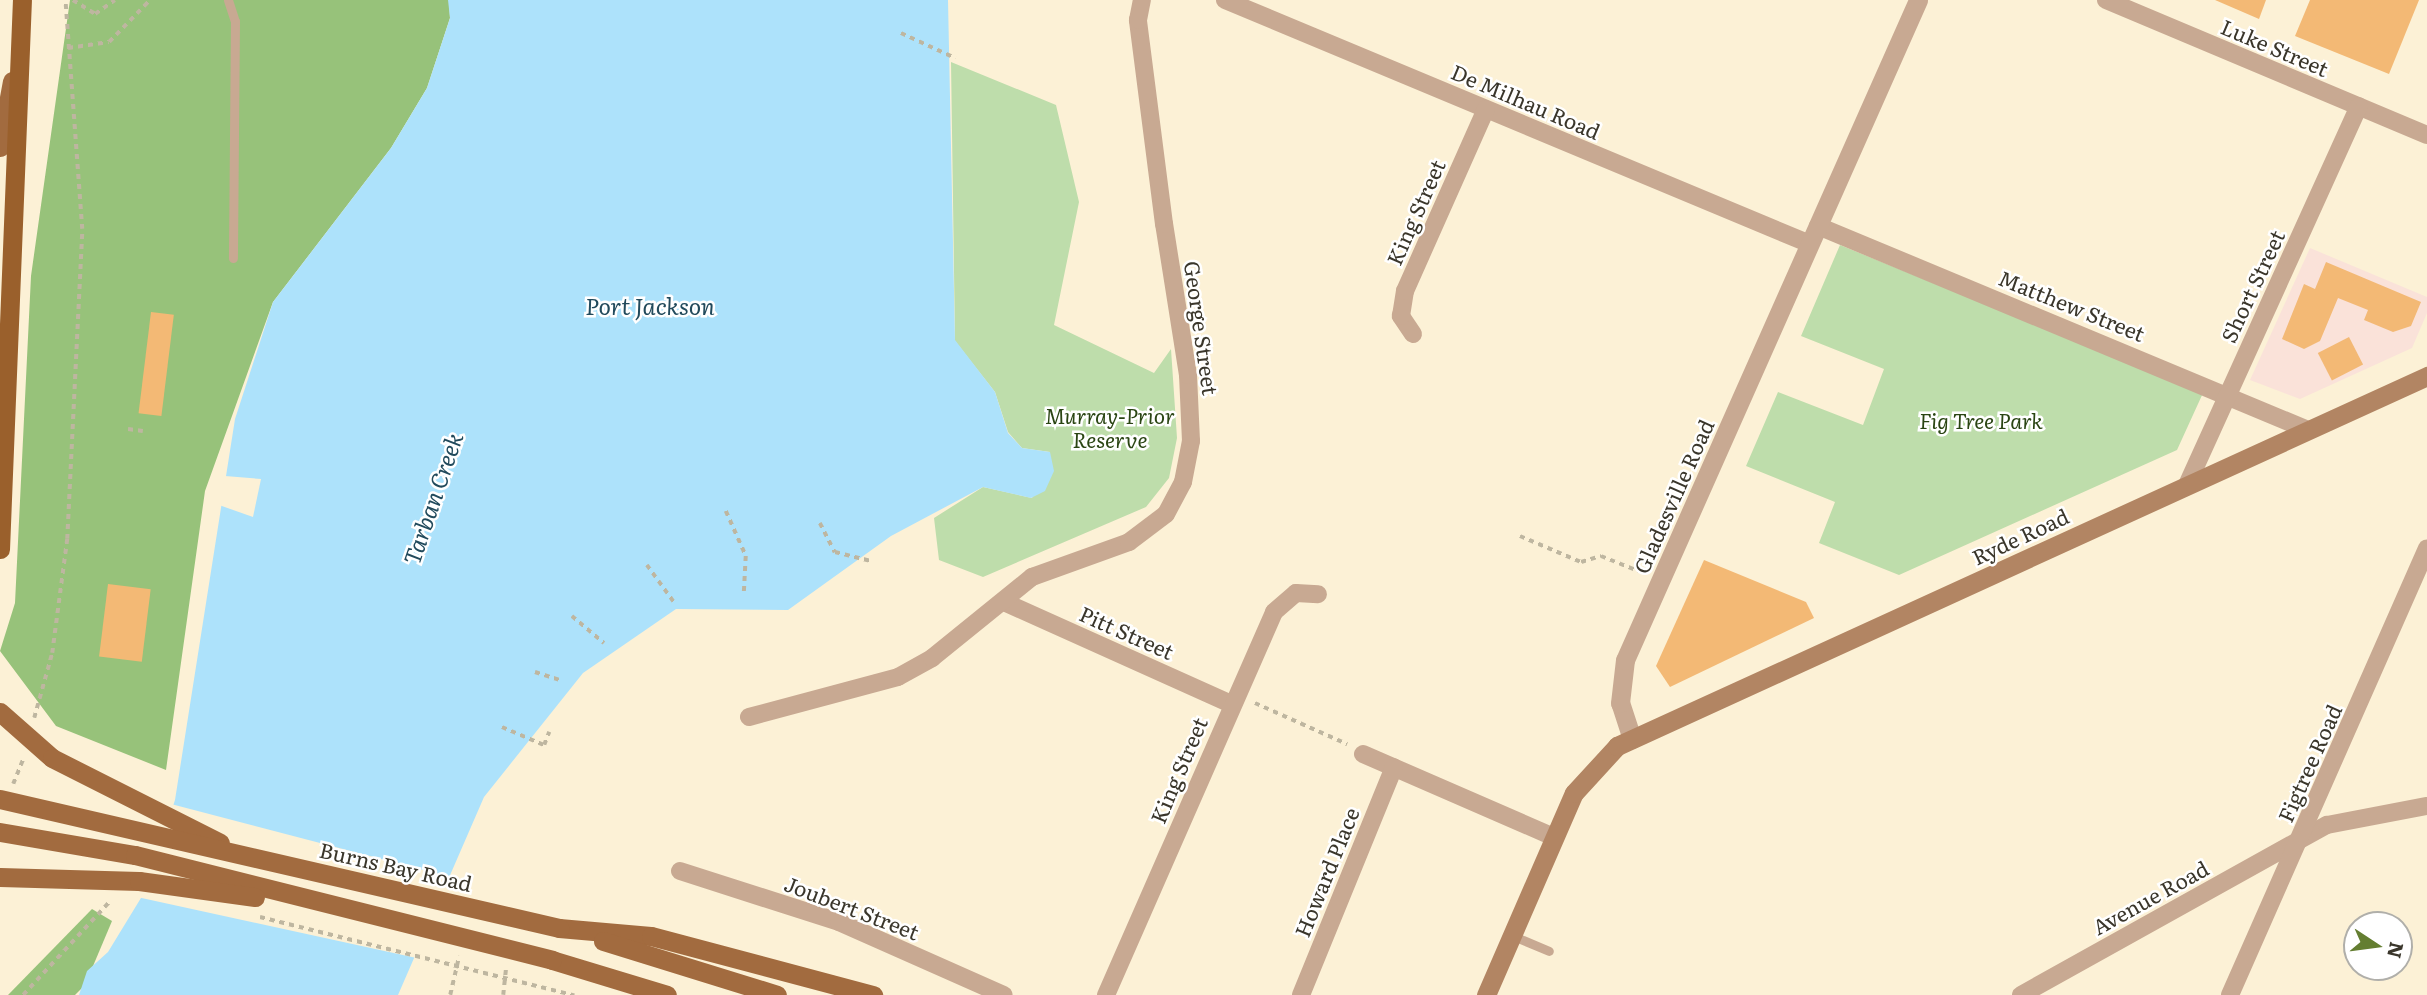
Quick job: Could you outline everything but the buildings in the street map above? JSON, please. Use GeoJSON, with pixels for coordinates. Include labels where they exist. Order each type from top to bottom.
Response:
{"type":"FeatureCollection","features":[{"type":"Feature","properties":{"kind":"highway"},"geometry":{"type":"LineString","coordinates":[[0,549],[8,435],[22,0]]}},
{"type":"Feature","properties":{"kind":"main road"},"geometry":{"type":"LineString","coordinates":[[0,147],[22,0]]}},
{"type":"Feature","properties":{"kind":"main road","name":"Ryde Road"},"geometry":{"type":"LineString","coordinates":[[1632,739],[2427,376]]}},
{"type":"Feature","properties":{"kind":"main road"},"geometry":{"type":"LineString","coordinates":[[0,712],[52,758],[118,794],[182,818],[233,851]]}},
{"type":"Feature","properties":{"kind":"main road"},"geometry":{"type":"LineString","coordinates":[[1486,995],[1554,837],[1587,774],[1632,739]]}},
{"type":"Feature","properties":{"kind":"main road","name":"Burns Bay Road"},"geometry":{"type":"LineString","coordinates":[[5,794],[559,928],[777,995]]}},
{"type":"Feature","properties":{"kind":"main road"},"geometry":{"type":"LineString","coordinates":[[0,832],[135,855],[323,905],[552,960],[667,995]]}},
{"type":"Feature","properties":{"kind":"main road"},"geometry":{"type":"LineString","coordinates":[[0,877],[139,881],[323,905]]}},
{"type":"Feature","properties":{"kind":"main road"},"geometry":{"type":"LineString","coordinates":[[559,928],[651,936],[873,995]]}},
{"type":"Feature","properties":{"kind":"main road"},"geometry":{"type":"LineString","coordinates":[[552,960],[633,995]]}},
{"type":"Feature","properties":{"kind":"street","name":"George Street"},"geometry":{"type":"LineString","coordinates":[[749,717],[898,677],[1004,602],[1032,577],[1129,541],[1166,514],[1183,482],[1191,441],[1188,375],[1164,225],[1139,20],[1142,0]]}},
{"type":"Feature","properties":{"kind":"street","name":"De Milhau Road"},"geometry":{"type":"LineString","coordinates":[[1226,0],[1486,109],[1814,235]]}},
{"type":"Feature","properties":{"kind":"street","name":"Gladesville Road"},"geometry":{"type":"LineString","coordinates":[[1632,739],[1620,703],[1625,660],[1918,0]]}},
{"type":"Feature","properties":{"kind":"street","name":"Luke Street"},"geometry":{"type":"LineString","coordinates":[[2106,0],[2427,135]]}},
{"type":"Feature","properties":{"kind":"street","name":"Short Street"},"geometry":{"type":"LineString","coordinates":[[2188,485],[2359,106]]}},
{"type":"Feature","properties":{"kind":"street","name":"King Street"},"geometry":{"type":"LineString","coordinates":[[1413,334],[1401,316],[1405,291],[1486,109]]}},
{"type":"Feature","properties":{"kind":"street","name":"Matthew Street"},"geometry":{"type":"LineString","coordinates":[[1814,235],[2228,394],[2308,430]]}},
{"type":"Feature","properties":{"kind":"street","name":"Figtree Road"},"geometry":{"type":"LineString","coordinates":[[2230,995],[2427,549]]}},
{"type":"Feature","properties":{"kind":"street","name":"King Street"},"geometry":{"type":"LineString","coordinates":[[1106,995],[1231,704],[1274,611],[1296,593],[1318,594]]}},
{"type":"Feature","properties":{"kind":"street","name":"Pitt Street"},"geometry":{"type":"LineString","coordinates":[[1004,602],[1231,704]]}},
{"type":"Feature","properties":{"kind":"street"},"geometry":{"type":"LineString","coordinates":[[1363,754],[1554,837]]}},
{"type":"Feature","properties":{"kind":"street","name":"Howard Place"},"geometry":{"type":"LineString","coordinates":[[1301,995],[1394,767]]}},
{"type":"Feature","properties":{"kind":"street","name":"Avenue Road"},"geometry":{"type":"LineString","coordinates":[[2021,995],[2327,825],[2427,806]]}},
{"type":"Feature","properties":{"kind":"street","name":"Joubert Street"},"geometry":{"type":"LineString","coordinates":[[680,870],[839,922],[1004,995]]}},
{"type":"Feature","properties":{"kind":"lane"},"geometry":{"type":"LineString","coordinates":[[228,0],[235,21],[233,258]]}},
{"type":"Feature","properties":{"kind":"lane"},"geometry":{"type":"LineString","coordinates":[[1511,935],[1549,951]]}},
{"type":"Feature","properties":{"kind":"path"},"geometry":{"type":"LineString","coordinates":[[31,728],[52,653],[67,539],[82,229],[65,0]]}},
{"type":"Feature","properties":{"kind":"path"},"geometry":{"type":"LineString","coordinates":[[73,0],[94,14],[116,0]]}},
{"type":"Feature","properties":{"kind":"path"},"geometry":{"type":"LineString","coordinates":[[68,48],[108,42],[150,0]]}},
{"type":"Feature","properties":{"kind":"path"},"geometry":{"type":"LineString","coordinates":[[901,33],[954,58]]}},
{"type":"Feature","properties":{"kind":"path"},"geometry":{"type":"LineString","coordinates":[[128,429],[143,431]]}},
{"type":"Feature","properties":{"kind":"path"},"geometry":{"type":"LineString","coordinates":[[726,511],[746,556],[744,595]]}},
{"type":"Feature","properties":{"kind":"path"},"geometry":{"type":"LineString","coordinates":[[820,523],[835,552],[870,561]]}},
{"type":"Feature","properties":{"kind":"path"},"geometry":{"type":"LineString","coordinates":[[1520,536],[1581,562],[1601,556],[1638,571]]}},
{"type":"Feature","properties":{"kind":"path"},"geometry":{"type":"LineString","coordinates":[[647,565],[674,602]]}},
{"type":"Feature","properties":{"kind":"path"},"geometry":{"type":"LineString","coordinates":[[572,616],[604,643]]}},
{"type":"Feature","properties":{"kind":"path"},"geometry":{"type":"LineString","coordinates":[[536,672],[563,681]]}},
{"type":"Feature","properties":{"kind":"path"},"geometry":{"type":"LineString","coordinates":[[1256,704],[1363,754]]}},
{"type":"Feature","properties":{"kind":"path"},"geometry":{"type":"LineString","coordinates":[[502,727],[544,745],[550,733]]}},
{"type":"Feature","properties":{"kind":"path"},"geometry":{"type":"LineString","coordinates":[[5,794],[24,754]]}},
{"type":"Feature","properties":{"kind":"path"},"geometry":{"type":"LineString","coordinates":[[106,890],[118,892]]}},
{"type":"Feature","properties":{"kind":"path"},"geometry":{"type":"LineString","coordinates":[[23,995],[113,898]]}},
{"type":"Feature","properties":{"kind":"path"},"geometry":{"type":"LineString","coordinates":[[247,914],[574,995]]}},
{"type":"Feature","properties":{"kind":"shaded area"},"geometry":{"type":"Polygon","coordinates":[[[2310,248],[2427,297],[2427,313],[2412,348],[2300,399],[2250,380],[2310,248]]]}},
{"type":"Feature","properties":{"kind":"green space"},"geometry":{"type":"Polygon","coordinates":[[[70,0],[449,0],[450,18],[427,88],[391,148],[273,302],[205,491],[166,770],[56,726],[0,651],[15,603],[31,276],[70,0]]]}},
{"type":"Feature","properties":{"kind":"green space","name":"Murray-Prior Reserve"},"geometry":{"type":"Polygon","coordinates":[[[951,62],[1056,105],[1079,202],[1054,325],[1154,373],[1171,349],[1177,438],[1169,478],[1146,507],[983,577],[939,560],[934,518],[983,487],[1032,498],[1050,452],[1022,448],[1008,432],[995,392],[955,341],[951,62]]]}},
{"type":"Feature","properties":{"kind":"green space","name":"Fig Tree Park"},"geometry":{"type":"Polygon","coordinates":[[[1840,245],[2203,393],[2177,450],[1899,575],[1819,543],[1835,502],[1746,466],[1778,392],[1863,425],[1884,369],[1801,336],[1840,245]]]}},
{"type":"Feature","properties":{"kind":"green space"},"geometry":{"type":"Polygon","coordinates":[[[92,909],[112,921],[85,985],[75,995],[8,995],[92,909]]]}},
{"type":"Feature","properties":{"kind":"water","name":"Port Jackson"},"geometry":{"type":"Polygon","coordinates":[[[448,0],[948,0],[955,340],[995,392],[1008,433],[1022,448],[1050,452],[1054,471],[1045,491],[1031,498],[983,487],[891,536],[788,610],[676,609],[583,673],[484,797],[398,995],[79,995],[87,971],[108,952],[144,893],[175,800],[235,419],[273,302],[391,148],[427,88],[450,18],[448,0]]]}},
{"type":"Feature","properties":{"kind":"pier"},"geometry":{"type":"Polygon","coordinates":[[[225,476],[261,479],[253,517],[219,505],[225,476]]]}},
{"type":"Feature","properties":{"kind":"pier"},"geometry":{"type":"Polygon","coordinates":[[[171,804],[454,878],[421,959],[137,897],[171,804]]]}},
{"type":"Feature","properties":{"kind":"water label","name":"Tarban Creek"},"geometry":{"type":"Point","coordinates":[432,498]}}]}
